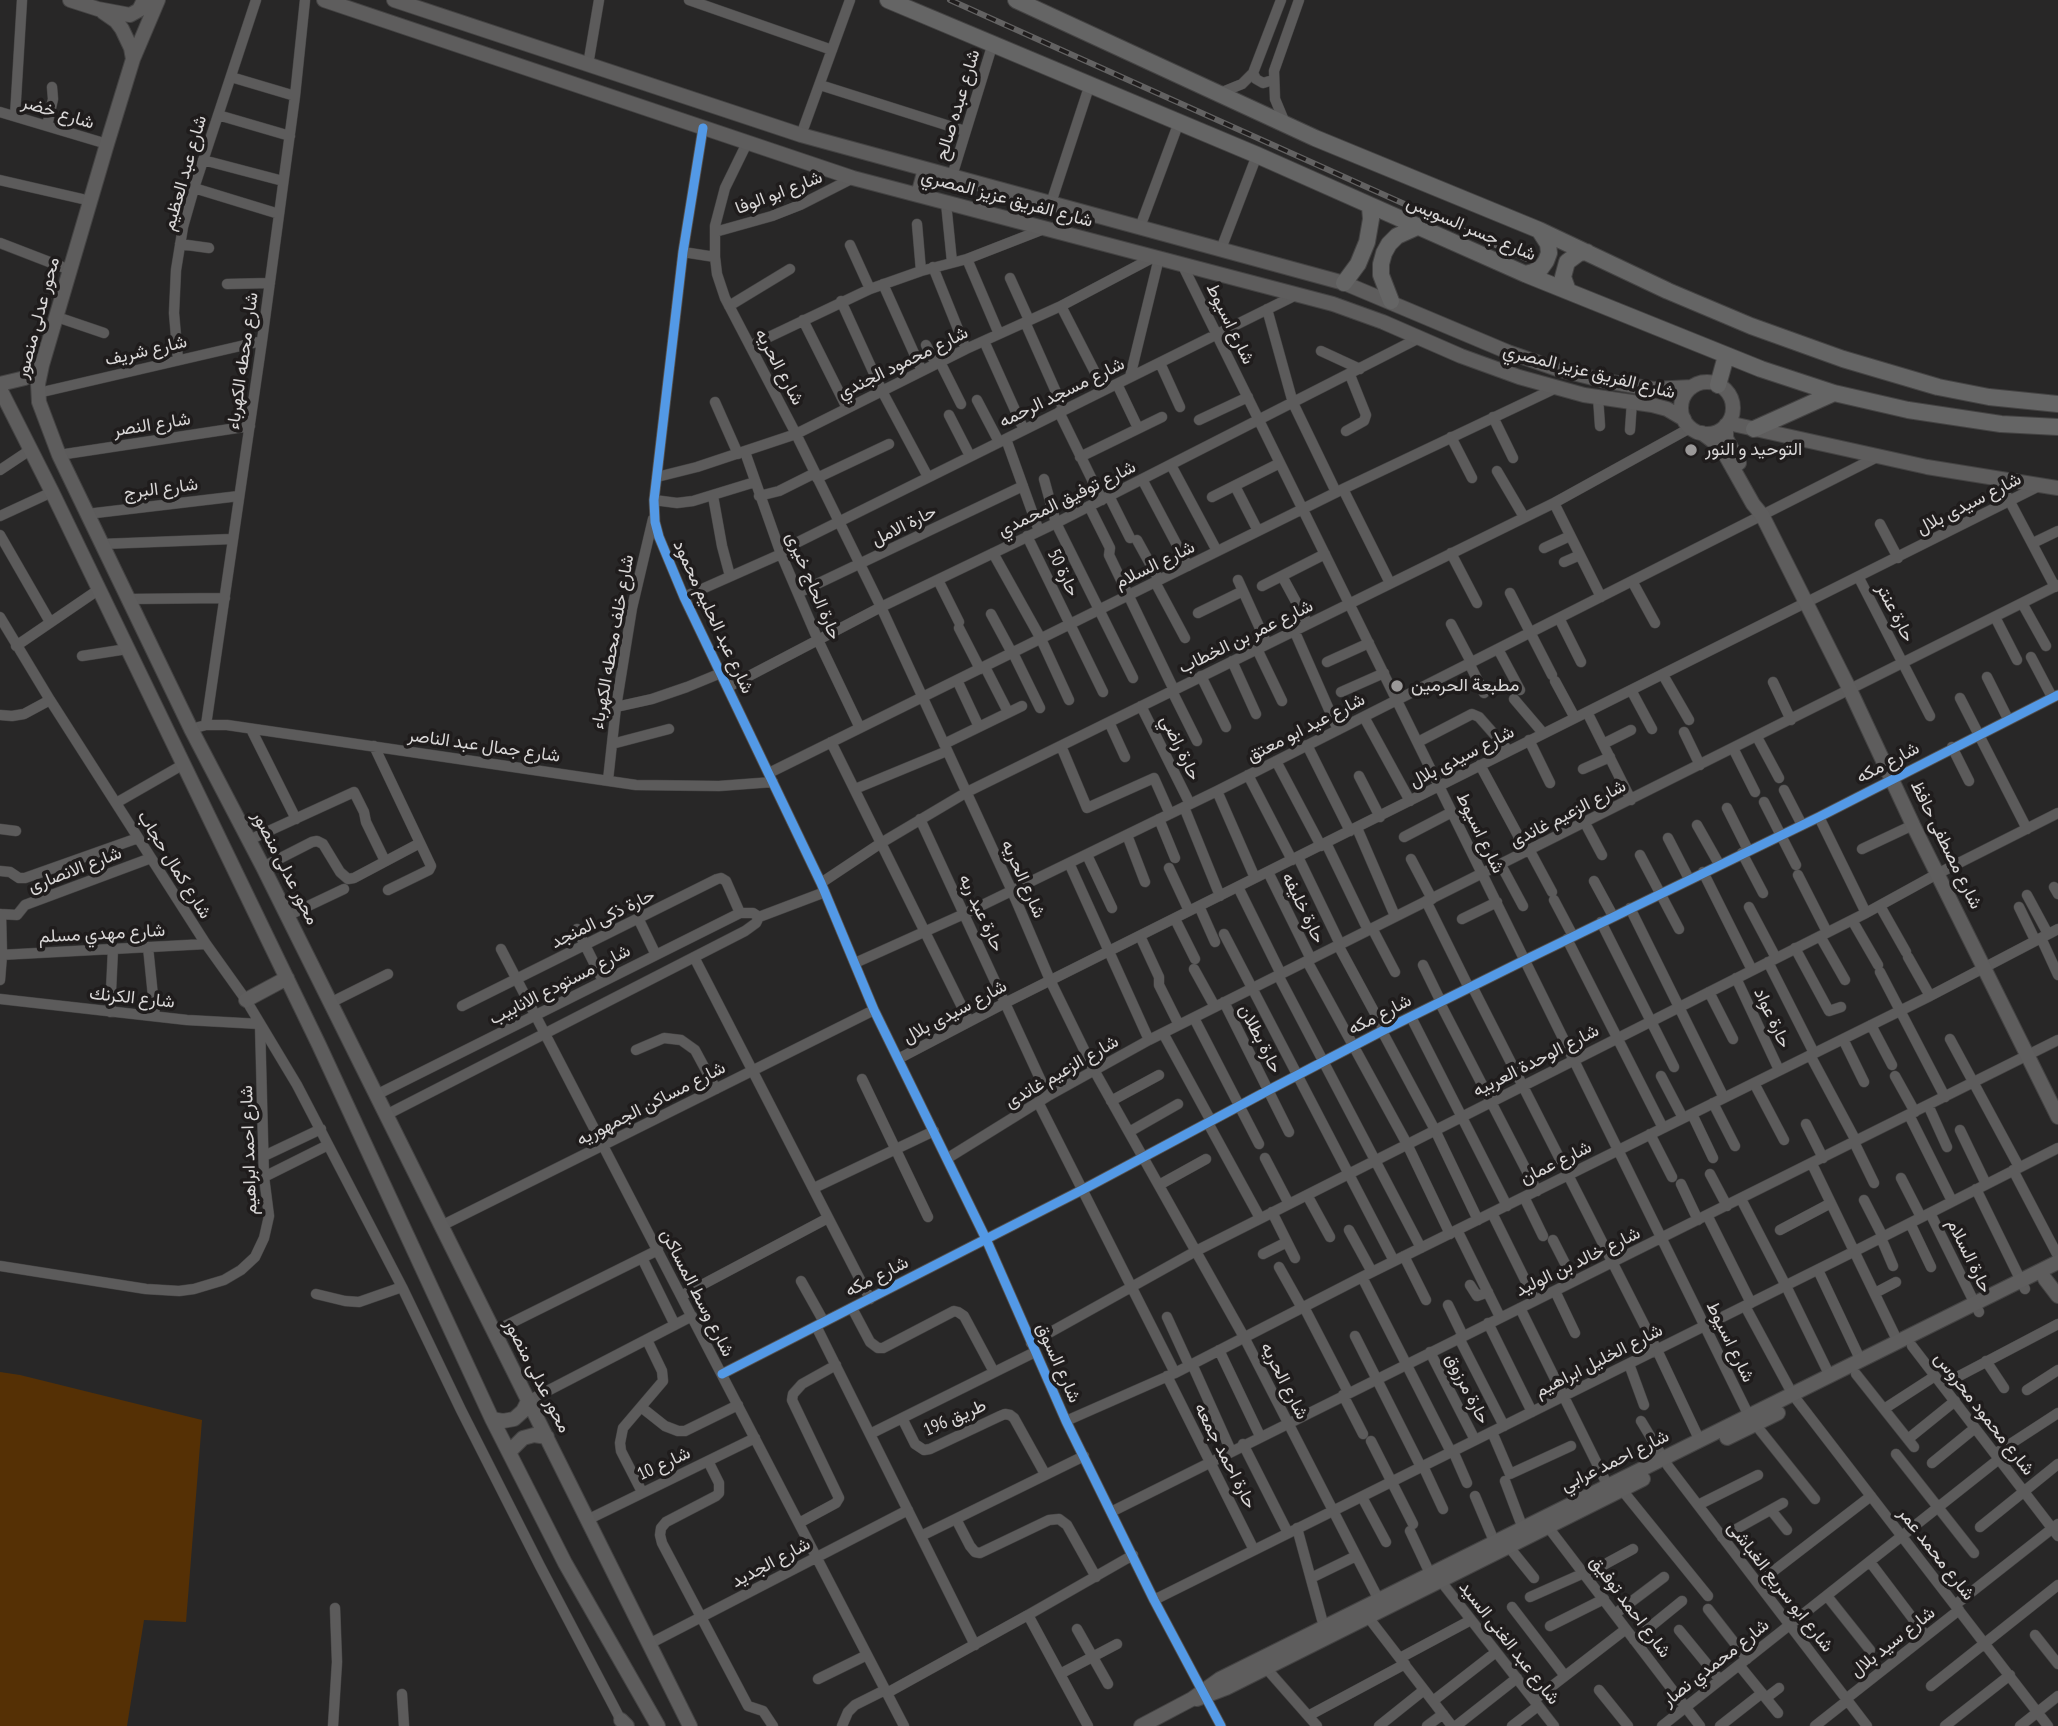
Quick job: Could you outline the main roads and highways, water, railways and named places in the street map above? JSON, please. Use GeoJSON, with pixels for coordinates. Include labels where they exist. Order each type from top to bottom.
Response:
{"type":"FeatureCollection","features":[{"type":"Feature","properties":{"kind":"main road","name":"شارع جسر السويس"},"geometry":{"type":"LineString","coordinates":[[888,0],[1257,155],[1525,274],[1797,382],[1934,415],[2001,424],[2058,427]]}},
{"type":"Feature","properties":{"kind":"main road","name":"شارع جسر السويس"},"geometry":{"type":"LineString","coordinates":[[1016,0],[1315,138],[1539,230],[1709,309],[1843,359],[1938,387],[1989,397],[2058,404]]}},
{"type":"Feature","properties":{"kind":"main road"},"geometry":{"type":"LineString","coordinates":[[1344,283],[1358,264],[1367,242],[1370,207]]}},
{"type":"Feature","properties":{"kind":"main road"},"geometry":{"type":"LineString","coordinates":[[1391,301],[1381,275],[1384,253],[1397,236],[1417,227]]}},
{"type":"Feature","properties":{"kind":"main road"},"geometry":{"type":"LineString","coordinates":[[1525,274],[1541,268],[1549,253],[1548,244],[1539,230]]}},
{"type":"Feature","properties":{"kind":"main road"},"geometry":{"type":"LineString","coordinates":[[1568,291],[1564,284],[1564,269],[1573,257],[1587,252]]}},
{"type":"Feature","properties":{"kind":"main road"},"geometry":{"type":"LineString","coordinates":[[1718,385],[1726,356]]}},
{"type":"Feature","properties":{"kind":"main road"},"geometry":{"type":"LineString","coordinates":[[1754,429],[1834,393]]}},
{"type":"Feature","properties":{"kind":"railway"},"geometry":{"type":"LineString","coordinates":[[950,0],[1527,259]]}},
{"type":"Feature","properties":{"kind":"place","name":"التوحيد و النور"},"geometry":{"type":"Point","coordinates":[1691,450]}},
{"type":"Feature","properties":{"kind":"place","name":"مطبعة الحرمين"},"geometry":{"type":"Point","coordinates":[1397,686]}}]}
